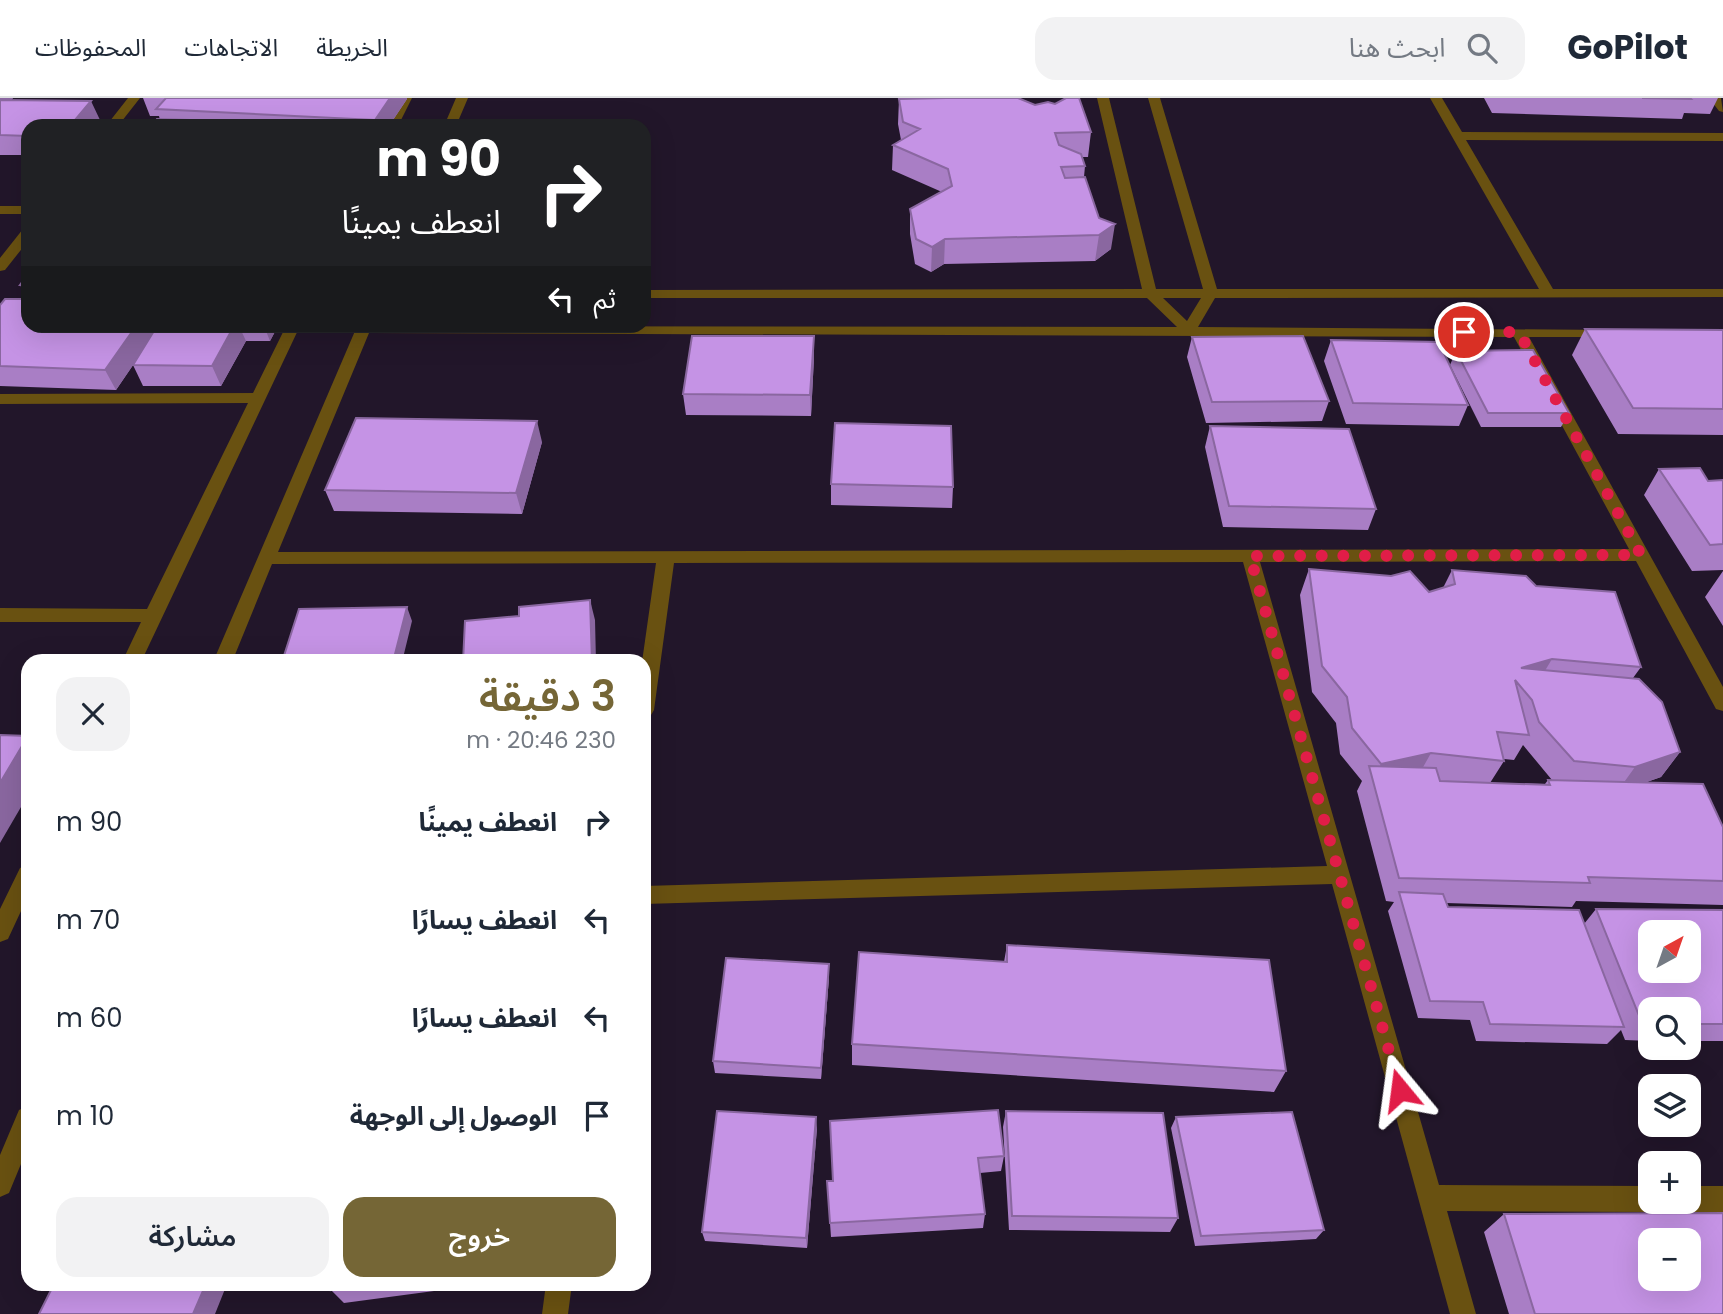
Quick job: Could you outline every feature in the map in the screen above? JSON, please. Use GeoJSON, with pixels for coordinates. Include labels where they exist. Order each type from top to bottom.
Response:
{"type":"FeatureCollection","features":[{"type":"Feature","properties":{"kind":"street"},"geometry":{"type":"LineString","coordinates":[[118,119],[134,98]]}},
{"type":"Feature","properties":{"kind":"street"},"geometry":{"type":"LineString","coordinates":[[396,119],[406,98]]}},
{"type":"Feature","properties":{"kind":"street"},"geometry":{"type":"LineString","coordinates":[[453,119],[462,98]]}},
{"type":"Feature","properties":{"kind":"street"},"geometry":{"type":"LineString","coordinates":[[1103,98],[1150,293],[1189,331]]}},
{"type":"Feature","properties":{"kind":"street"},"geometry":{"type":"LineString","coordinates":[[1154,98],[1212,293],[1189,331]]}},
{"type":"Feature","properties":{"kind":"street"},"geometry":{"type":"LineString","coordinates":[[1436,98],[1548,293]]}},
{"type":"Feature","properties":{"kind":"street"},"geometry":{"type":"LineString","coordinates":[[1715,98],[1723,108]]}},
{"type":"Feature","properties":{"kind":"street"},"geometry":{"type":"LineString","coordinates":[[1457,136],[1723,137]]}},
{"type":"Feature","properties":{"kind":"street"},"geometry":{"type":"LineString","coordinates":[[0,210],[21,210]]}},
{"type":"Feature","properties":{"kind":"street"},"geometry":{"type":"LineString","coordinates":[[0,267],[21,241]]}},
{"type":"Feature","properties":{"kind":"street"},"geometry":{"type":"LineString","coordinates":[[651,293],[1723,293]]}},
{"type":"Feature","properties":{"kind":"street"},"geometry":{"type":"LineString","coordinates":[[651,328],[1628,333]]}},
{"type":"Feature","properties":{"kind":"street"},"geometry":{"type":"LineString","coordinates":[[1519,332],[1723,704]]}},
{"type":"Feature","properties":{"kind":"street"},"geometry":{"type":"LineString","coordinates":[[135,654],[290,333]]}},
{"type":"Feature","properties":{"kind":"street"},"geometry":{"type":"LineString","coordinates":[[225,654],[358,333]]}},
{"type":"Feature","properties":{"kind":"street"},"geometry":{"type":"LineString","coordinates":[[0,399],[258,398]]}},
{"type":"Feature","properties":{"kind":"street"},"geometry":{"type":"LineString","coordinates":[[267,558],[1641,555]]}},
{"type":"Feature","properties":{"kind":"street"},"geometry":{"type":"LineString","coordinates":[[1250,556],[1463,1314]]}},
{"type":"Feature","properties":{"kind":"street"},"geometry":{"type":"LineString","coordinates":[[651,661],[666,557]]}},
{"type":"Feature","properties":{"kind":"street"},"geometry":{"type":"LineString","coordinates":[[0,615],[153,616]]}},
{"type":"Feature","properties":{"kind":"street"},"geometry":{"type":"LineString","coordinates":[[651,895],[1340,874]]}},
{"type":"Feature","properties":{"kind":"street"},"geometry":{"type":"LineString","coordinates":[[0,932],[21,888]]}},
{"type":"Feature","properties":{"kind":"street"},"geometry":{"type":"LineString","coordinates":[[0,1184],[21,1134]]}},
{"type":"Feature","properties":{"kind":"street"},"geometry":{"type":"LineString","coordinates":[[1430,1198],[1638,1199]]}},
{"type":"Feature","properties":{"kind":"street"},"geometry":{"type":"LineString","coordinates":[[1701,1199],[1723,1199]]}},
{"type":"Feature","properties":{"kind":"street"},"geometry":{"type":"LineString","coordinates":[[555,1314],[558,1291]]}},
{"type":"Feature","properties":{"kind":"building"},"geometry":{"type":"Polygon","coordinates":[[[166,98],[390,98],[376,119],[156,109],[166,98]]]}},
{"type":"Feature","properties":{"kind":"building"},"geometry":{"type":"Polygon","coordinates":[[[1018,98],[1035,105],[1048,102],[1055,104],[1066,98],[1079,98],[1091,132],[1055,133],[1059,145],[1081,154],[1085,166],[1061,167],[1065,178],[1085,177],[1099,218],[1115,224],[1099,235],[945,239],[932,247],[916,239],[910,209],[952,186],[948,169],[893,145],[920,129],[903,122],[899,99],[1018,98]]]}},
{"type":"Feature","properties":{"kind":"building"},"geometry":{"type":"Polygon","coordinates":[[[0,100],[91,101],[76,119],[21,119],[21,136],[0,135],[0,100]]]}},
{"type":"Feature","properties":{"kind":"building"},"geometry":{"type":"Polygon","coordinates":[[[5,299],[21,299],[21,333],[131,333],[105,370],[0,366],[0,305],[5,299]]]}},
{"type":"Feature","properties":{"kind":"building"},"geometry":{"type":"Polygon","coordinates":[[[1585,329],[1723,330],[1723,409],[1633,408],[1585,329]]]}},
{"type":"Feature","properties":{"kind":"building"},"geometry":{"type":"Polygon","coordinates":[[[153,333],[230,333],[212,366],[133,365],[153,333]]]}},
{"type":"Feature","properties":{"kind":"building"},"geometry":{"type":"Polygon","coordinates":[[[692,336],[814,336],[810,395],[683,394],[692,336]]]}},
{"type":"Feature","properties":{"kind":"building"},"geometry":{"type":"Polygon","coordinates":[[[1303,336],[1329,401],[1212,402],[1192,337],[1303,336]]]}},
{"type":"Feature","properties":{"kind":"building"},"geometry":{"type":"Polygon","coordinates":[[[1331,340],[1439,342],[1468,405],[1353,403],[1331,340]]]}},
{"type":"Feature","properties":{"kind":"building"},"geometry":{"type":"Polygon","coordinates":[[[1533,350],[1569,413],[1488,413],[1456,351],[1533,350]]]}},
{"type":"Feature","properties":{"kind":"building"},"geometry":{"type":"Polygon","coordinates":[[[356,418],[537,421],[516,493],[325,490],[356,418]]]}},
{"type":"Feature","properties":{"kind":"building"},"geometry":{"type":"Polygon","coordinates":[[[835,423],[951,426],[953,487],[831,484],[835,423]]]}},
{"type":"Feature","properties":{"kind":"building"},"geometry":{"type":"Polygon","coordinates":[[[1210,426],[1349,429],[1376,509],[1229,506],[1210,426]]]}},
{"type":"Feature","properties":{"kind":"building"},"geometry":{"type":"Polygon","coordinates":[[[1700,468],[1708,481],[1723,480],[1723,544],[1710,545],[1659,469],[1700,468]]]}},
{"type":"Feature","properties":{"kind":"building"},"geometry":{"type":"Polygon","coordinates":[[[1309,569],[1391,576],[1410,571],[1429,592],[1455,584],[1452,570],[1526,576],[1536,586],[1615,592],[1641,667],[1552,659],[1521,668],[1639,679],[1662,702],[1680,752],[1635,767],[1574,761],[1539,722],[1532,700],[1515,680],[1529,735],[1497,732],[1504,761],[1431,753],[1381,764],[1352,728],[1347,697],[1322,666],[1309,569]]]}},
{"type":"Feature","properties":{"kind":"building"},"geometry":{"type":"Polygon","coordinates":[[[590,600],[592,654],[463,654],[465,621],[519,616],[519,607],[590,600]]]}},
{"type":"Feature","properties":{"kind":"building"},"geometry":{"type":"Polygon","coordinates":[[[407,607],[395,654],[285,654],[299,609],[407,607]]]}},
{"type":"Feature","properties":{"kind":"building"},"geometry":{"type":"Polygon","coordinates":[[[0,735],[21,736],[21,748],[0,783],[0,735]]]}},
{"type":"Feature","properties":{"kind":"building"},"geometry":{"type":"Polygon","coordinates":[[[1369,766],[1436,768],[1440,781],[1550,785],[1548,780],[1703,784],[1723,827],[1723,881],[1588,877],[1590,883],[1399,878],[1369,766]]]}},
{"type":"Feature","properties":{"kind":"building"},"geometry":{"type":"Polygon","coordinates":[[[1399,892],[1443,894],[1448,907],[1579,910],[1624,1027],[1490,1024],[1483,1002],[1430,1001],[1399,892]]]}},
{"type":"Feature","properties":{"kind":"building"},"geometry":{"type":"Polygon","coordinates":[[[1596,909],[1723,910],[1723,1024],[1701,1024],[1701,997],[1638,997],[1638,1013],[1596,909]]]}},
{"type":"Feature","properties":{"kind":"building"},"geometry":{"type":"Polygon","coordinates":[[[1007,945],[1269,960],[1286,1071],[852,1044],[859,952],[1007,962],[1007,945]]]}},
{"type":"Feature","properties":{"kind":"building"},"geometry":{"type":"Polygon","coordinates":[[[726,958],[829,964],[821,1068],[713,1061],[726,958]]]}},
{"type":"Feature","properties":{"kind":"building"},"geometry":{"type":"Polygon","coordinates":[[[998,1110],[1004,1156],[978,1158],[985,1214],[830,1223],[827,1181],[833,1181],[830,1121],[998,1110]]]}},
{"type":"Feature","properties":{"kind":"building"},"geometry":{"type":"Polygon","coordinates":[[[717,1111],[816,1117],[806,1238],[702,1232],[717,1111]]]}},
{"type":"Feature","properties":{"kind":"building"},"geometry":{"type":"Polygon","coordinates":[[[1006,1111],[1163,1113],[1178,1218],[1012,1216],[1006,1111]]]}},
{"type":"Feature","properties":{"kind":"building"},"geometry":{"type":"Polygon","coordinates":[[[1292,1112],[1324,1230],[1201,1236],[1176,1117],[1292,1112]]]}},
{"type":"Feature","properties":{"kind":"building"},"geometry":{"type":"Polygon","coordinates":[[[1723,1213],[1723,1314],[1535,1314],[1504,1214],[1723,1213]]]}},
{"type":"Feature","properties":{"kind":"building"},"geometry":{"type":"Polygon","coordinates":[[[50,1291],[203,1291],[193,1314],[39,1314],[50,1291]]]}},
{"type":"Feature","properties":{"kind":"route"},"geometry":{"type":"LineString","coordinates":[[1400,1090],[1250,556],[1641,555],[1519,332],[1464,332]]}}]}
